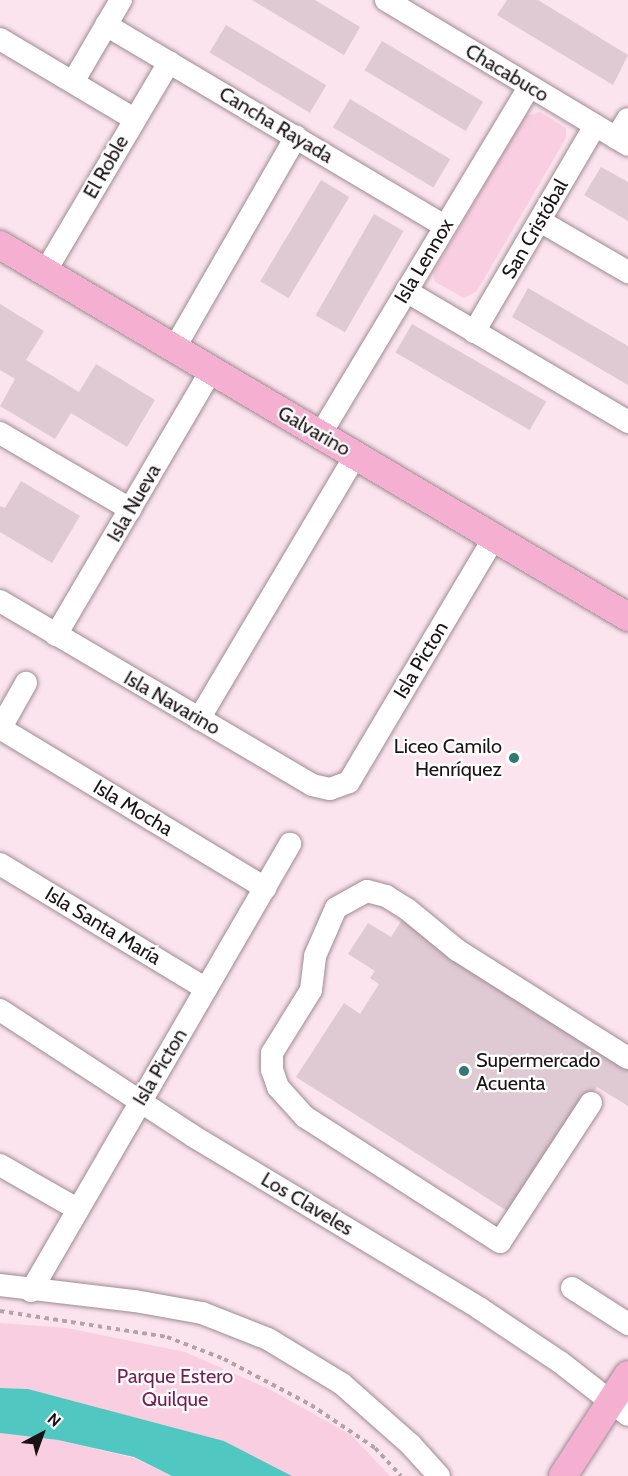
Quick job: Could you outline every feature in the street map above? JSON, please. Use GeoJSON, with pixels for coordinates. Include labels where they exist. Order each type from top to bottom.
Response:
{"type":"FeatureCollection","features":[{"type":"Feature","properties":{"kind":"main road","name":"Galvarino"},"geometry":{"type":"LineString","coordinates":[[0,245],[628,617]]}},
{"type":"Feature","properties":{"kind":"main road"},"geometry":{"type":"LineString","coordinates":[[563,1476],[620,1408],[628,1376]]}},
{"type":"Feature","properties":{"kind":"street"},"geometry":{"type":"LineString","coordinates":[[72,82],[121,0]]}},
{"type":"Feature","properties":{"kind":"street","name":"Chacabuco"},"geometry":{"type":"LineString","coordinates":[[386,0],[622,142]]}},
{"type":"Feature","properties":{"kind":"street","name":"Cancha Rayada"},"geometry":{"type":"LineString","coordinates":[[106,25],[445,226]]}},
{"type":"Feature","properties":{"kind":"street"},"geometry":{"type":"LineString","coordinates":[[0,39],[134,119]]}},
{"type":"Feature","properties":{"kind":"street","name":"El Roble"},"geometry":{"type":"LineString","coordinates":[[45,272],[169,62]]}},
{"type":"Feature","properties":{"kind":"street","name":"Isla Lennox"},"geometry":{"type":"LineString","coordinates":[[320,435],[529,87]]}},
{"type":"Feature","properties":{"kind":"street"},"geometry":{"type":"LineString","coordinates":[[622,142],[628,118]]}},
{"type":"Feature","properties":{"kind":"street","name":"San Cristóbal"},"geometry":{"type":"LineString","coordinates":[[474,332],[595,126]]}},
{"type":"Feature","properties":{"kind":"street"},"geometry":{"type":"LineString","coordinates":[[174,349],[296,137]]}},
{"type":"Feature","properties":{"kind":"street"},"geometry":{"type":"LineString","coordinates":[[540,220],[628,272]]}},
{"type":"Feature","properties":{"kind":"street"},"geometry":{"type":"LineString","coordinates":[[406,291],[628,422]]}},
{"type":"Feature","properties":{"kind":"street","name":"Isla Nueva"},"geometry":{"type":"LineString","coordinates":[[56,635],[211,371]]}},
{"type":"Feature","properties":{"kind":"street"},"geometry":{"type":"LineString","coordinates":[[0,433],[130,508]]}},
{"type":"Feature","properties":{"kind":"street"},"geometry":{"type":"LineString","coordinates":[[199,719],[356,455]]}},
{"type":"Feature","properties":{"kind":"street","name":"Isla Picton"},"geometry":{"type":"LineString","coordinates":[[349,782],[494,538]]}},
{"type":"Feature","properties":{"kind":"street","name":"Isla Navarino"},"geometry":{"type":"LineString","coordinates":[[0,602],[312,785],[330,789],[349,782]]}},
{"type":"Feature","properties":{"kind":"street"},"geometry":{"type":"LineString","coordinates":[[0,729],[26,683]]}},
{"type":"Feature","properties":{"kind":"street","name":"Isla Mocha"},"geometry":{"type":"LineString","coordinates":[[0,729],[265,888]]}},
{"type":"Feature","properties":{"kind":"street","name":"Isla Picton"},"geometry":{"type":"LineString","coordinates":[[31,1291],[290,844]]}},
{"type":"Feature","properties":{"kind":"street","name":"Isla Santa María"},"geometry":{"type":"LineString","coordinates":[[0,864],[206,989]]}},
{"type":"Feature","properties":{"kind":"street"},"geometry":{"type":"LineString","coordinates":[[591,1103],[500,1242],[305,1116],[278,1087],[272,1070],[272,1053],[311,990],[315,956],[336,908],[367,891],[386,896],[400,904],[457,951],[628,1058]]}},
{"type":"Feature","properties":{"kind":"street","name":"Los Claveles"},"geometry":{"type":"LineString","coordinates":[[0,1010],[141,1098],[194,1136],[479,1308],[620,1408]]}},
{"type":"Feature","properties":{"kind":"street"},"geometry":{"type":"LineString","coordinates":[[0,1165],[77,1209]]}},
{"type":"Feature","properties":{"kind":"street"},"geometry":{"type":"LineString","coordinates":[[0,1285],[31,1291],[135,1301],[202,1313],[268,1339],[342,1384],[410,1444],[439,1476]]}},
{"type":"Feature","properties":{"kind":"street"},"geometry":{"type":"LineString","coordinates":[[572,1288],[628,1324]]}},
{"type":"Feature","properties":{"kind":"path"},"geometry":{"type":"LineString","coordinates":[[0,1311],[166,1337],[224,1359],[311,1405],[375,1448],[401,1476]]}},
{"type":"Feature","properties":{"kind":"green space"},"geometry":{"type":"Polygon","coordinates":[[[540,112],[566,128],[566,138],[477,291],[464,298],[435,282],[433,273],[525,116],[540,112]]]}},
{"type":"Feature","properties":{"kind":"green space","name":"Parque Estero Quilque"},"geometry":{"type":"Polygon","coordinates":[[[0,1323],[67,1328],[185,1352],[269,1389],[351,1435],[390,1476],[292,1476],[224,1441],[28,1389],[0,1388],[0,1323]]]}},
{"type":"Feature","properties":{"kind":"green space","name":"Parque Estero Quilque"},"geometry":{"type":"Polygon","coordinates":[[[0,1433],[58,1440],[134,1458],[172,1476],[0,1476],[0,1433]]]}},
{"type":"Feature","properties":{"kind":"water"},"geometry":{"type":"Polygon","coordinates":[[[0,1388],[28,1389],[224,1441],[292,1476],[172,1476],[134,1457],[58,1440],[0,1433],[0,1388]]]}},
{"type":"Feature","properties":{"kind":"building"},"geometry":{"type":"Polygon","coordinates":[[[252,0],[315,0],[360,27],[344,55],[252,0]]]}},
{"type":"Feature","properties":{"kind":"building"},"geometry":{"type":"Polygon","coordinates":[[[507,0],[538,0],[628,55],[613,85],[497,15],[507,0]]]}},
{"type":"Feature","properties":{"kind":"building"},"geometry":{"type":"Polygon","coordinates":[[[226,25],[326,85],[310,113],[210,52],[226,25]]]}},
{"type":"Feature","properties":{"kind":"building"},"geometry":{"type":"Polygon","coordinates":[[[382,41],[483,102],[466,131],[364,70],[382,41]]]}},
{"type":"Feature","properties":{"kind":"building"},"geometry":{"type":"Polygon","coordinates":[[[350,99],[450,159],[433,188],[333,127],[350,99]]]}},
{"type":"Feature","properties":{"kind":"building"},"geometry":{"type":"Polygon","coordinates":[[[601,167],[628,182],[628,221],[584,195],[601,167]]]}},
{"type":"Feature","properties":{"kind":"building"},"geometry":{"type":"Polygon","coordinates":[[[321,180],[349,197],[289,298],[260,281],[321,180]]]}},
{"type":"Feature","properties":{"kind":"building"},"geometry":{"type":"Polygon","coordinates":[[[374,214],[403,231],[345,332],[316,315],[374,214]]]}},
{"type":"Feature","properties":{"kind":"building"},"geometry":{"type":"Polygon","coordinates":[[[528,288],[628,346],[628,385],[512,317],[528,288]]]}},
{"type":"Feature","properties":{"kind":"building"},"geometry":{"type":"Polygon","coordinates":[[[0,304],[44,331],[26,360],[79,392],[96,364],[155,400],[127,447],[71,413],[55,439],[0,406],[15,379],[0,370],[0,304]]]}},
{"type":"Feature","properties":{"kind":"building"},"geometry":{"type":"Polygon","coordinates":[[[412,324],[546,402],[530,430],[396,353],[412,324]]]}},
{"type":"Feature","properties":{"kind":"building"},"geometry":{"type":"Polygon","coordinates":[[[21,481],[80,516],[52,563],[0,532],[0,506],[5,508],[21,481]]]}},
{"type":"Feature","properties":{"kind":"building","name":"Supermercado Acuenta"},"geometry":{"type":"Polygon","coordinates":[[[402,920],[628,1064],[628,1106],[597,1087],[515,1216],[296,1077],[344,1003],[360,1014],[379,984],[370,978],[375,971],[348,954],[368,923],[391,937],[402,920]]]}},
{"type":"Feature","properties":{"kind":"place","name":"Liceo Camilo Henríquez"},"geometry":{"type":"Point","coordinates":[514,758]}},
{"type":"Feature","properties":{"kind":"place","name":"Supermercado Acuenta"},"geometry":{"type":"Point","coordinates":[464,1071]}}]}
